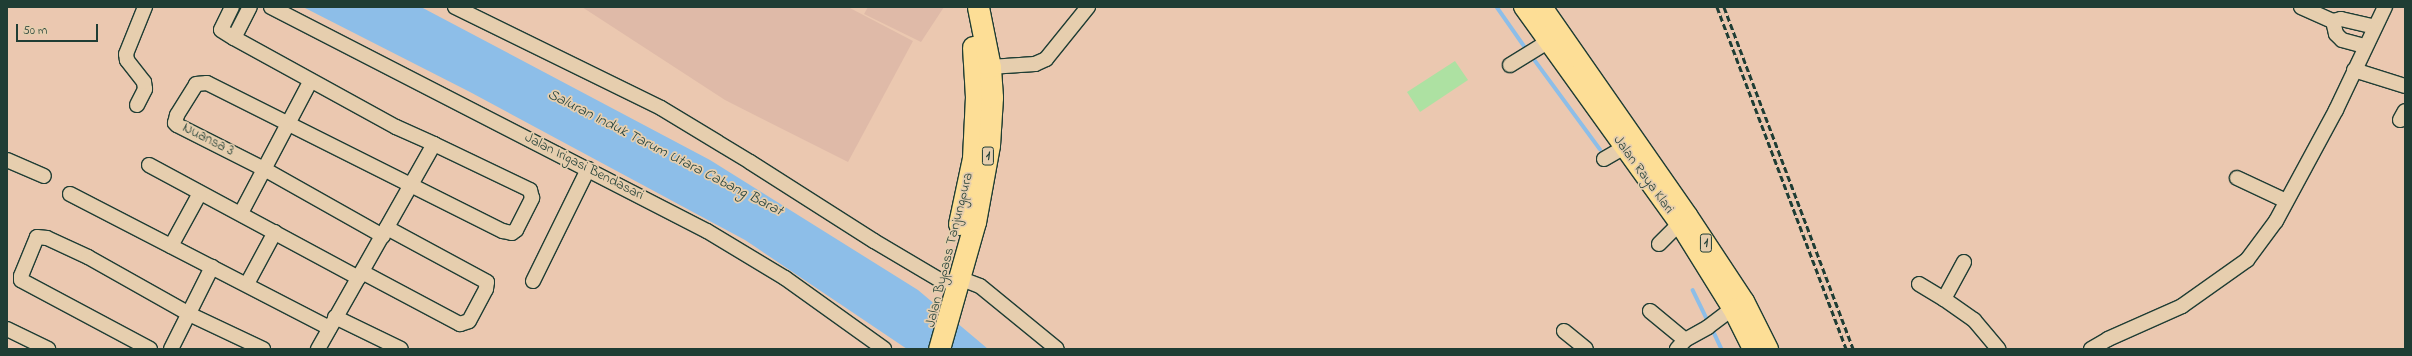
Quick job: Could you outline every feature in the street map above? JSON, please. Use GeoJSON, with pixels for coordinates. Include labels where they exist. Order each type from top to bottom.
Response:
{"type":"FeatureCollection","features":[{"type":"Feature","properties":{"kind":"highway","name":"Jalan Bypass Tanjungpura"},"geometry":{"type":"LineString","coordinates":[[939,349],[948,289],[973,158],[975,64],[965,7]]}},
{"type":"Feature","properties":{"kind":"highway","name":"Jalan Bypass Tanjungpura"},"geometry":{"type":"LineString","coordinates":[[926,349],[975,222],[987,167],[991,134],[990,67],[978,7]]}},
{"type":"Feature","properties":{"kind":"main road","name":"Jalan Raya Klari"},"geometry":{"type":"LineString","coordinates":[[1523,7],[1542,45],[1619,151],[1671,232],[1732,309],[1752,349]]}},
{"type":"Feature","properties":{"kind":"main road","name":"Jalan Raya Klari"},"geometry":{"type":"LineString","coordinates":[[1543,7],[1619,151]]}},
{"type":"Feature","properties":{"kind":"main road","name":"Jalan Raya Klari"},"geometry":{"type":"LineString","coordinates":[[1671,232],[1745,302],[1769,349]]}},
{"type":"Feature","properties":{"kind":"street"},"geometry":{"type":"LineString","coordinates":[[137,105],[144,89],[144,82],[127,60],[126,54],[145,7]]}},
{"type":"Feature","properties":{"kind":"street"},"geometry":{"type":"LineString","coordinates":[[232,7],[221,30],[310,82],[396,127],[530,190],[532,198],[516,230],[512,233],[503,231],[288,123]]}},
{"type":"Feature","properties":{"kind":"street"},"geometry":{"type":"LineString","coordinates":[[234,38],[250,7]]}},
{"type":"Feature","properties":{"kind":"street","name":"Jalan Irigasi Bendasari"},"geometry":{"type":"LineString","coordinates":[[271,7],[588,169],[755,259],[821,303],[884,349]]}},
{"type":"Feature","properties":{"kind":"street"},"geometry":{"type":"LineString","coordinates":[[455,7],[661,108],[750,162],[948,289],[980,286],[1057,348]]}},
{"type":"Feature","properties":{"kind":"street"},"geometry":{"type":"LineString","coordinates":[[990,67],[1035,64],[1046,59],[1088,7]]}},
{"type":"Feature","properties":{"kind":"street"},"geometry":{"type":"LineString","coordinates":[[2302,7],[2333,21],[2341,19],[2375,27]]}},
{"type":"Feature","properties":{"kind":"street"},"geometry":{"type":"LineString","coordinates":[[2091,349],[2108,339],[2182,306],[2231,273],[2247,260],[2258,246],[2286,201],[2336,110],[2365,46],[2385,7]]}},
{"type":"Feature","properties":{"kind":"street"},"geometry":{"type":"LineString","coordinates":[[2333,21],[2336,34],[2342,40],[2365,46]]}},
{"type":"Feature","properties":{"kind":"street"},"geometry":{"type":"LineString","coordinates":[[1515,62],[1542,45]]}},
{"type":"Feature","properties":{"kind":"street"},"geometry":{"type":"LineString","coordinates":[[2354,70],[2405,86]]}},
{"type":"Feature","properties":{"kind":"street"},"geometry":{"type":"LineString","coordinates":[[241,213],[310,82]]}},
{"type":"Feature","properties":{"kind":"street","name":"Nuansa 3"},"geometry":{"type":"LineString","coordinates":[[264,169],[177,125],[175,123],[177,115],[192,89],[201,83],[207,83],[288,123]]}},
{"type":"Feature","properties":{"kind":"street"},"geometry":{"type":"LineString","coordinates":[[318,349],[434,144]]}},
{"type":"Feature","properties":{"kind":"street"},"geometry":{"type":"LineString","coordinates":[[7,160],[44,176]]}},
{"type":"Feature","properties":{"kind":"street"},"geometry":{"type":"LineString","coordinates":[[149,166],[275,232],[460,324],[469,321],[486,289],[487,282],[385,232],[264,169]]}},
{"type":"Feature","properties":{"kind":"street"},"geometry":{"type":"LineString","coordinates":[[533,281],[588,169]]}},
{"type":"Feature","properties":{"kind":"street"},"geometry":{"type":"LineString","coordinates":[[2237,178],[2286,201]]}},
{"type":"Feature","properties":{"kind":"street"},"geometry":{"type":"LineString","coordinates":[[171,246],[200,193]]}},
{"type":"Feature","properties":{"kind":"street"},"geometry":{"type":"LineString","coordinates":[[70,194],[247,284],[333,322],[401,349]]}},
{"type":"Feature","properties":{"kind":"street"},"geometry":{"type":"LineString","coordinates":[[247,284],[275,232]]}},
{"type":"Feature","properties":{"kind":"street"},"geometry":{"type":"LineString","coordinates":[[150,349],[21,280],[21,276],[37,237],[47,238],[88,257],[189,314],[263,349]]}},
{"type":"Feature","properties":{"kind":"street"},"geometry":{"type":"LineString","coordinates":[[1944,299],[1964,262]]}},
{"type":"Feature","properties":{"kind":"street"},"geometry":{"type":"LineString","coordinates":[[171,349],[212,267]]}},
{"type":"Feature","properties":{"kind":"street"},"geometry":{"type":"LineString","coordinates":[[1919,284],[1974,320],[1998,349]]}},
{"type":"Feature","properties":{"kind":"street"},"geometry":{"type":"LineString","coordinates":[[1650,311],[1681,344],[1711,325],[1732,309]]}},
{"type":"Feature","properties":{"kind":"street"},"geometry":{"type":"LineString","coordinates":[[7,329],[48,349]]}},
{"type":"Feature","properties":{"kind":"street"},"geometry":{"type":"LineString","coordinates":[[1564,331],[1586,349]]}},
{"type":"Feature","properties":{"kind":"shaded area"},"geometry":{"type":"Polygon","coordinates":[[[582,7],[848,7],[913,41],[848,162],[725,100],[582,7]]]}},
{"type":"Feature","properties":{"kind":"shaded area"},"geometry":{"type":"Polygon","coordinates":[[[868,7],[944,7],[921,42],[864,14],[868,7]]]}},
{"type":"Feature","properties":{"kind":"green space"},"geometry":{"type":"Polygon","coordinates":[[[1455,61],[1468,80],[1420,112],[1407,92],[1455,61]]]}},
{"type":"Feature","properties":{"kind":"water","name":"Saluran Induk Tarum Utara Cabang Barat"},"geometry":{"type":"Polygon","coordinates":[[[303,7],[421,7],[710,160],[918,290],[988,349],[907,349],[745,240],[470,92],[303,7]]]}},
{"type":"Feature","properties":{"kind":"waterway"},"geometry":{"type":"LineString","coordinates":[[1497,7],[1527,50]]}},
{"type":"Feature","properties":{"kind":"waterway"},"geometry":{"type":"LineString","coordinates":[[1531,55],[1600,149]]}},
{"type":"Feature","properties":{"kind":"waterway"},"geometry":{"type":"LineString","coordinates":[[1693,290],[1709,323]]}},
{"type":"Feature","properties":{"kind":"waterway"},"geometry":{"type":"LineString","coordinates":[[1712,328],[1722,349]]}},
{"type":"Feature","properties":{"kind":"railway"},"geometry":{"type":"LineString","coordinates":[[1717,7],[1846,349]]}},
{"type":"Feature","properties":{"kind":"railway"},"geometry":{"type":"LineString","coordinates":[[1724,7],[1853,349]]}}]}
